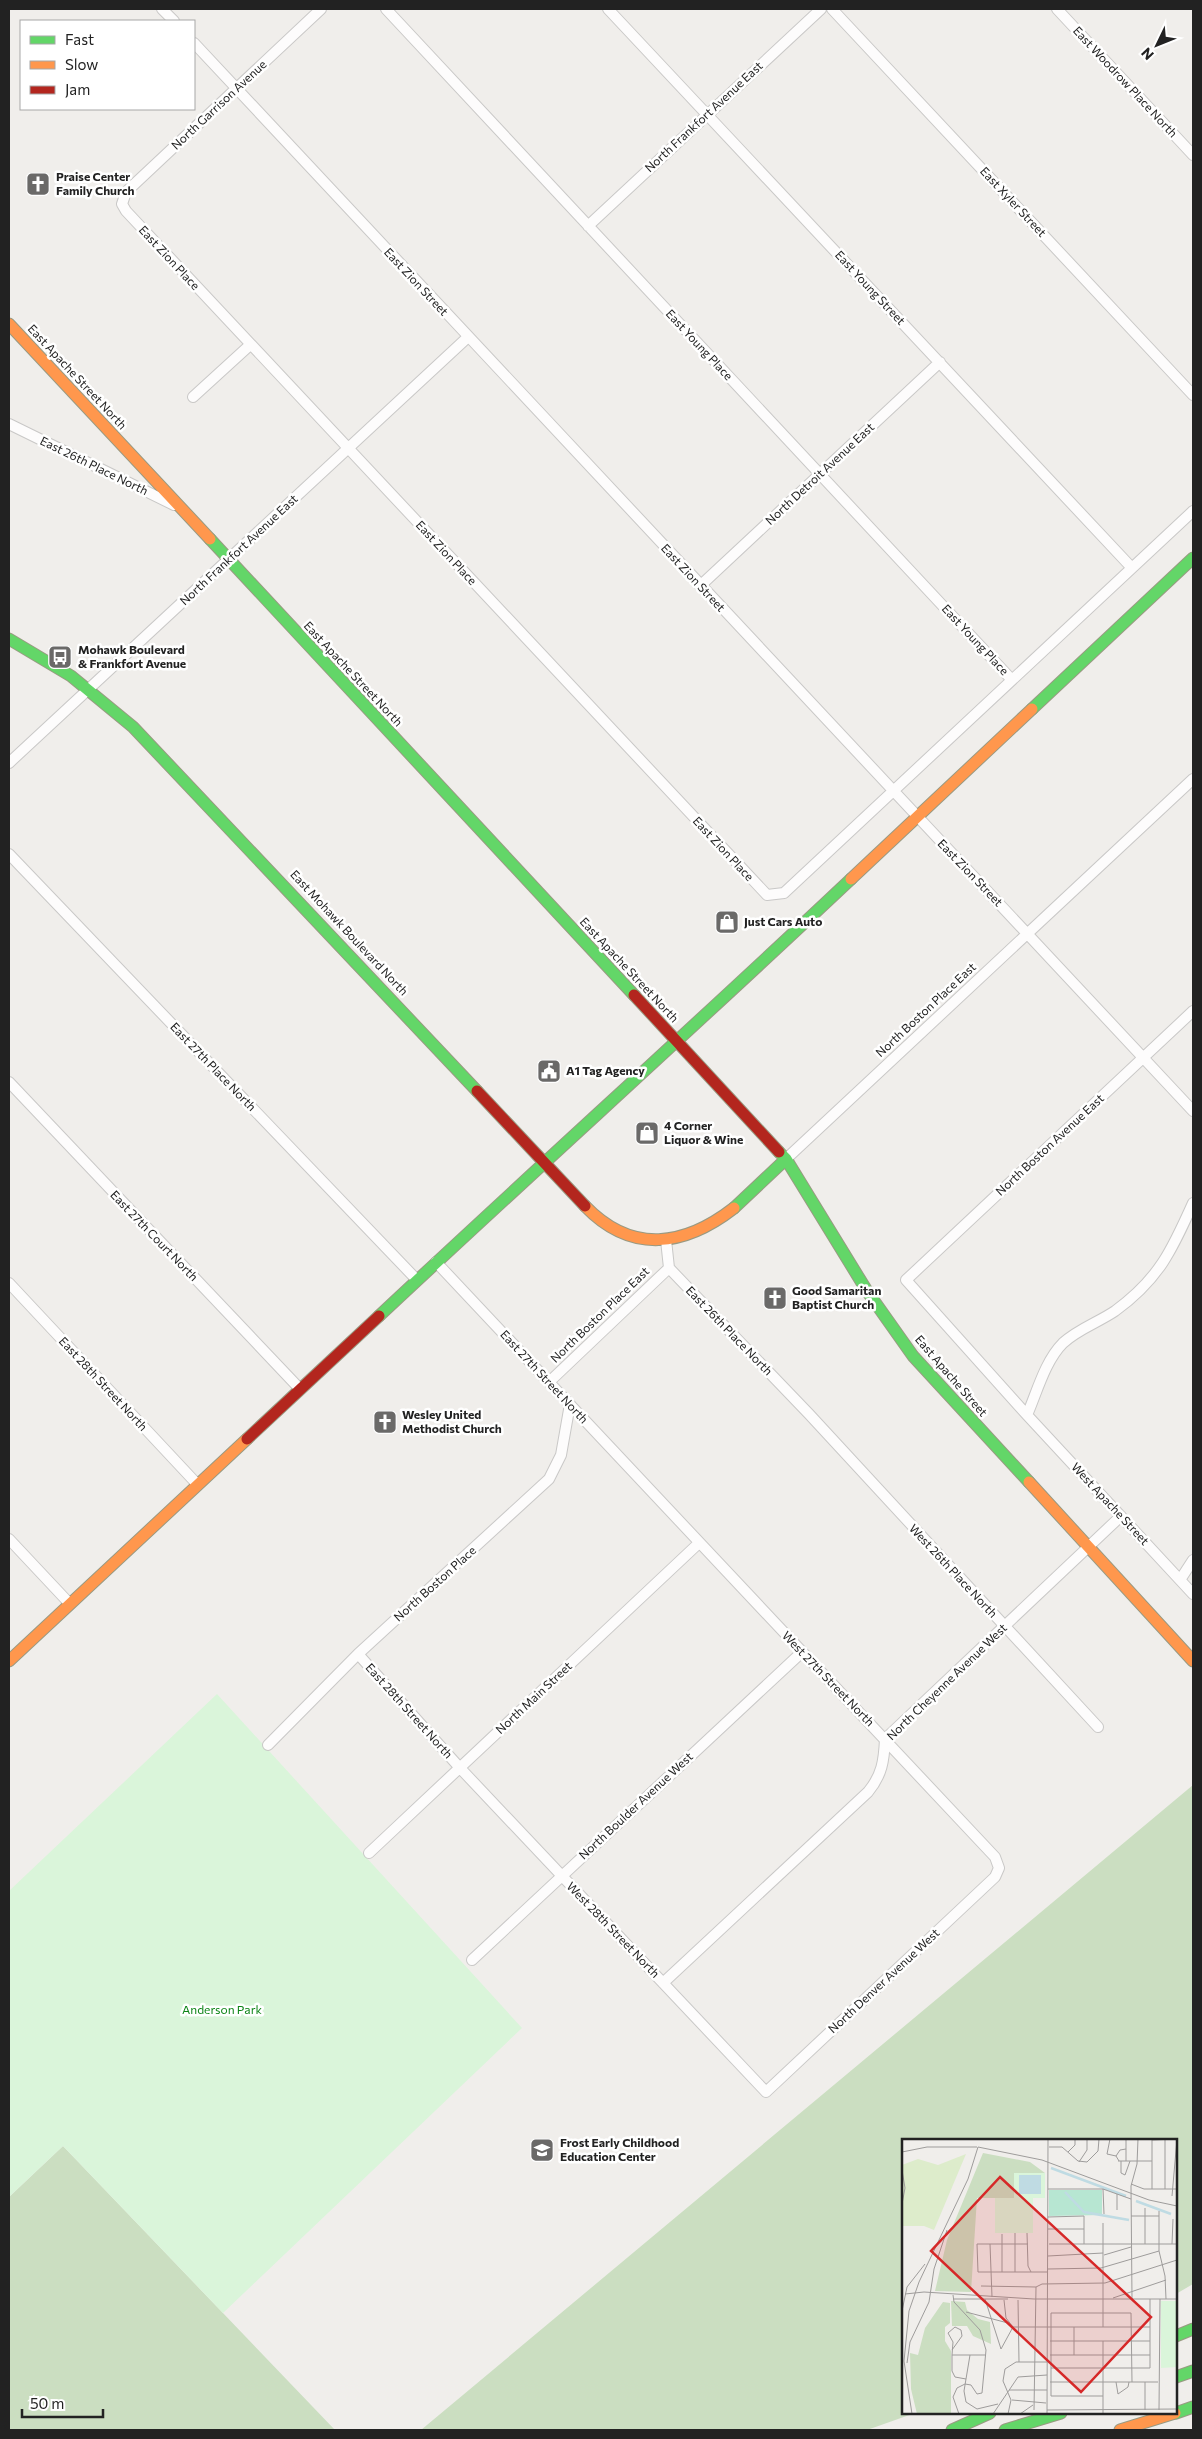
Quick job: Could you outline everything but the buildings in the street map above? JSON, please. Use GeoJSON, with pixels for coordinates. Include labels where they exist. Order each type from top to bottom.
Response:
{"type":"FeatureCollection","features":[{"type":"Feature","properties":{"kind":"main road","name":"East Apache Street North"},"geometry":{"type":"LineString","coordinates":[[9,324],[678,1042]]}},
{"type":"Feature","properties":{"kind":"main road"},"geometry":{"type":"LineString","coordinates":[[9,1661],[544,1162],[678,1042],[1193,558]]}},
{"type":"Feature","properties":{"kind":"main road","name":"East Mohawk Boulevard North"},"geometry":{"type":"LineString","coordinates":[[9,639],[71,676],[113,708],[158,751],[592,1213],[614,1228],[635,1237],[666,1240]]}},
{"type":"Feature","properties":{"kind":"main road","name":"East Apache Street"},"geometry":{"type":"LineString","coordinates":[[678,1042],[786,1159],[867,1291],[913,1356],[1193,1661]]}},
{"type":"Feature","properties":{"kind":"main road","name":"North Boston Place East"},"geometry":{"type":"LineString","coordinates":[[666,1240],[688,1236],[708,1228],[726,1217],[786,1159]]}},
{"type":"Feature","properties":{"kind":"main road"},"geometry":{"type":"LineString","coordinates":[[1177,2336],[1193,2329]]}},
{"type":"Feature","properties":{"kind":"main road"},"geometry":{"type":"LineString","coordinates":[[1177,2376],[1193,2371]]}},
{"type":"Feature","properties":{"kind":"main road"},"geometry":{"type":"LineString","coordinates":[[1177,2413],[1193,2407]]}},
{"type":"Feature","properties":{"kind":"main road"},"geometry":{"type":"LineString","coordinates":[[952,2430],[988,2414]]}},
{"type":"Feature","properties":{"kind":"main road"},"geometry":{"type":"LineString","coordinates":[[1005,2430],[1058,2414]]}},
{"type":"Feature","properties":{"kind":"main road"},"geometry":{"type":"LineString","coordinates":[[1120,2430],[1173,2414]]}},
{"type":"Feature","properties":{"kind":"street"},"geometry":{"type":"LineString","coordinates":[[162,9],[173,20]]}},
{"type":"Feature","properties":{"kind":"street","name":"North Garrison Avenue"},"geometry":{"type":"LineString","coordinates":[[122,204],[126,192],[321,9]]}},
{"type":"Feature","properties":{"kind":"street","name":"East Young Place"},"geometry":{"type":"LineString","coordinates":[[386,9],[1012,680]]}},
{"type":"Feature","properties":{"kind":"street","name":"East Young Street"},"geometry":{"type":"LineString","coordinates":[[608,9],[1132,568]]}},
{"type":"Feature","properties":{"kind":"street","name":"North Frankfort Avenue East"},"geometry":{"type":"LineString","coordinates":[[588,226],[822,9]]}},
{"type":"Feature","properties":{"kind":"street","name":"East Xyler Street"},"geometry":{"type":"LineString","coordinates":[[832,9],[1193,395]]}},
{"type":"Feature","properties":{"kind":"street","name":"East Woodrow Place North"},"geometry":{"type":"LineString","coordinates":[[1057,9],[1193,155]]}},
{"type":"Feature","properties":{"kind":"street","name":"East Zion Street"},"geometry":{"type":"LineString","coordinates":[[195,44],[1193,1111]]}},
{"type":"Feature","properties":{"kind":"street","name":"East Zion Place"},"geometry":{"type":"LineString","coordinates":[[122,204],[126,211],[250,345],[762,892],[775,896],[784,893],[893,791]]}},
{"type":"Feature","properties":{"kind":"street","name":"North Frankfort Avenue East"},"geometry":{"type":"LineString","coordinates":[[9,763],[468,337]]}},
{"type":"Feature","properties":{"kind":"street"},"geometry":{"type":"LineString","coordinates":[[193,398],[250,345]]}},
{"type":"Feature","properties":{"kind":"street","name":"North Detroit Avenue East"},"geometry":{"type":"LineString","coordinates":[[700,586],[940,362]]}},
{"type":"Feature","properties":{"kind":"street","name":"East 26th Place North"},"geometry":{"type":"LineString","coordinates":[[9,424],[179,507]]}},
{"type":"Feature","properties":{"kind":"street"},"geometry":{"type":"LineString","coordinates":[[893,791],[1193,511]]}},
{"type":"Feature","properties":{"kind":"street","name":"North Boston Place East"},"geometry":{"type":"LineString","coordinates":[[786,1159],[1193,779]]}},
{"type":"Feature","properties":{"kind":"street","name":"East 27th Place North"},"geometry":{"type":"LineString","coordinates":[[9,854],[417,1280]]}},
{"type":"Feature","properties":{"kind":"street","name":"North Boston Avenue East"},"geometry":{"type":"LineString","coordinates":[[1027,1415],[906,1280],[1193,1011]]}},
{"type":"Feature","properties":{"kind":"street","name":"East 27th Court North"},"geometry":{"type":"LineString","coordinates":[[9,1082],[300,1389]]}},
{"type":"Feature","properties":{"kind":"street"},"geometry":{"type":"LineString","coordinates":[[1027,1415],[1054,1354],[1064,1342],[1114,1312],[1140,1291],[1160,1269],[1173,1249],[1193,1203]]}},
{"type":"Feature","properties":{"kind":"street"},"geometry":{"type":"LineString","coordinates":[[666,1240],[669,1268]]}},
{"type":"Feature","properties":{"kind":"street","name":"East 27th Street North"},"geometry":{"type":"LineString","coordinates":[[436,1262],[652,1493]]}},
{"type":"Feature","properties":{"kind":"street","name":"East 26th Place North"},"geometry":{"type":"LineString","coordinates":[[669,1268],[809,1414]]}},
{"type":"Feature","properties":{"kind":"street","name":"North Boston Place East"},"geometry":{"type":"LineString","coordinates":[[549,1382],[669,1268]]}},
{"type":"Feature","properties":{"kind":"street","name":"East 28th Street North"},"geometry":{"type":"LineString","coordinates":[[9,1283],[197,1484]]}},
{"type":"Feature","properties":{"kind":"street","name":"North Boston Place"},"geometry":{"type":"LineString","coordinates":[[268,1745],[358,1654],[548,1478],[561,1455],[570,1404]]}},
{"type":"Feature","properties":{"kind":"street","name":"West 26th Place North"},"geometry":{"type":"LineString","coordinates":[[809,1414],[1098,1727]]}},
{"type":"Feature","properties":{"kind":"street","name":"West Apache Street"},"geometry":{"type":"LineString","coordinates":[[1027,1415],[1193,1594]]}},
{"type":"Feature","properties":{"kind":"street","name":"West 27th Street North"},"geometry":{"type":"LineString","coordinates":[[652,1493],[801,1653],[996,1857],[999,1868]]}},
{"type":"Feature","properties":{"kind":"street","name":"North Cheyenne Avenue West"},"geometry":{"type":"LineString","coordinates":[[663,1983],[868,1792],[881,1774],[884,1762],[885,1739],[1122,1516]]}},
{"type":"Feature","properties":{"kind":"street"},"geometry":{"type":"LineString","coordinates":[[9,1539],[70,1604]]}},
{"type":"Feature","properties":{"kind":"street","name":"North Main Street"},"geometry":{"type":"LineString","coordinates":[[369,1853],[699,1543]]}},
{"type":"Feature","properties":{"kind":"street"},"geometry":{"type":"LineString","coordinates":[[1180,1580],[1193,1560]]}},
{"type":"Feature","properties":{"kind":"street","name":"North Boulder Avenue West"},"geometry":{"type":"LineString","coordinates":[[472,1960],[801,1653]]}},
{"type":"Feature","properties":{"kind":"street","name":"East 28th Street North"},"geometry":{"type":"LineString","coordinates":[[358,1654],[460,1768]]}},
{"type":"Feature","properties":{"kind":"street","name":"West 28th Street North"},"geometry":{"type":"LineString","coordinates":[[460,1768],[766,2092]]}},
{"type":"Feature","properties":{"kind":"street","name":"North Denver Avenue West"},"geometry":{"type":"LineString","coordinates":[[766,2092],[995,1877],[999,1868]]}},
{"type":"Feature","properties":{"kind":"green space","name":"Anderson Park"},"geometry":{"type":"Polygon","coordinates":[[[217,1694],[522,2028],[223,2313],[63,2146],[9,2197],[9,1891],[217,1694]]]}},
{"type":"Feature","properties":{"kind":"green space"},"geometry":{"type":"Polygon","coordinates":[[[1193,1785],[1193,2284],[1177,2293],[1177,2139],[902,2139],[902,2414],[912,2414],[867,2430],[421,2430],[1193,1785]]]}},
{"type":"Feature","properties":{"kind":"green space"},"geometry":{"type":"Polygon","coordinates":[[[63,2146],[335,2430],[9,2430],[9,2197],[63,2146]]]}},
{"type":"Feature","properties":{"kind":"traffic: fast"},"geometry":{"type":"LineString","coordinates":[[210,539],[634,995]]}},
{"type":"Feature","properties":{"kind":"traffic: fast"},"geometry":{"type":"LineString","coordinates":[[1032,709],[1193,558]]}},
{"type":"Feature","properties":{"kind":"traffic: fast"},"geometry":{"type":"LineString","coordinates":[[9,639],[71,676],[133,727],[477,1091]]}},
{"type":"Feature","properties":{"kind":"traffic: fast"},"geometry":{"type":"LineString","coordinates":[[379,1316],[851,879]]}},
{"type":"Feature","properties":{"kind":"traffic: fast"},"geometry":{"type":"LineString","coordinates":[[779,1152],[786,1159],[867,1291],[913,1356],[1029,1482]]}},
{"type":"Feature","properties":{"kind":"traffic: fast"},"geometry":{"type":"LineString","coordinates":[[734,1208],[786,1159]]}},
{"type":"Feature","properties":{"kind":"traffic: fast"},"geometry":{"type":"LineString","coordinates":[[1177,2336],[1193,2329]]}},
{"type":"Feature","properties":{"kind":"traffic: fast"},"geometry":{"type":"LineString","coordinates":[[1177,2377],[1193,2371]]}},
{"type":"Feature","properties":{"kind":"traffic: fast"},"geometry":{"type":"LineString","coordinates":[[1177,2413],[1193,2407]]}},
{"type":"Feature","properties":{"kind":"traffic: fast"},"geometry":{"type":"LineString","coordinates":[[952,2430],[988,2414]]}},
{"type":"Feature","properties":{"kind":"traffic: fast"},"geometry":{"type":"LineString","coordinates":[[1005,2430],[1058,2414]]}},
{"type":"Feature","properties":{"kind":"traffic: slow"},"geometry":{"type":"LineString","coordinates":[[9,324],[210,539]]}},
{"type":"Feature","properties":{"kind":"traffic: slow"},"geometry":{"type":"LineString","coordinates":[[851,879],[1032,709]]}},
{"type":"Feature","properties":{"kind":"traffic: slow"},"geometry":{"type":"LineString","coordinates":[[585,1206],[603,1222],[621,1232],[640,1238],[659,1240],[697,1231],[734,1208]]}},
{"type":"Feature","properties":{"kind":"traffic: slow"},"geometry":{"type":"LineString","coordinates":[[9,1661],[247,1439]]}},
{"type":"Feature","properties":{"kind":"traffic: slow"},"geometry":{"type":"LineString","coordinates":[[1029,1482],[1193,1661]]}},
{"type":"Feature","properties":{"kind":"traffic: slow"},"geometry":{"type":"LineString","coordinates":[[1120,2430],[1172,2414]]}},
{"type":"Feature","properties":{"kind":"traffic: jam"},"geometry":{"type":"LineString","coordinates":[[634,995],[779,1152]]}},
{"type":"Feature","properties":{"kind":"traffic: jam"},"geometry":{"type":"LineString","coordinates":[[477,1091],[585,1206]]}},
{"type":"Feature","properties":{"kind":"traffic: jam"},"geometry":{"type":"LineString","coordinates":[[247,1439],[379,1316]]}},
{"type":"Feature","properties":{"kind":"place","name":"Praise Center Family Church"},"geometry":{"type":"Point","coordinates":[38,184]}},
{"type":"Feature","properties":{"kind":"place","name":"Mohawk Boulevard & Frankfort Avenue"},"geometry":{"type":"Point","coordinates":[60,657]}},
{"type":"Feature","properties":{"kind":"place","name":"Just Cars Auto"},"geometry":{"type":"Point","coordinates":[727,922]}},
{"type":"Feature","properties":{"kind":"place","name":"A1 Tag Agency"},"geometry":{"type":"Point","coordinates":[549,1071]}},
{"type":"Feature","properties":{"kind":"place","name":"4 Corner Liquor & Wine"},"geometry":{"type":"Point","coordinates":[647,1133]}},
{"type":"Feature","properties":{"kind":"place","name":"Good Samaritan Baptist Church"},"geometry":{"type":"Point","coordinates":[775,1298]}},
{"type":"Feature","properties":{"kind":"place","name":"Wesley United Methodist Church"},"geometry":{"type":"Point","coordinates":[385,1422]}},
{"type":"Feature","properties":{"kind":"place","name":"Frost Early Childhood Education Center"},"geometry":{"type":"Point","coordinates":[542,2150]}}]}
